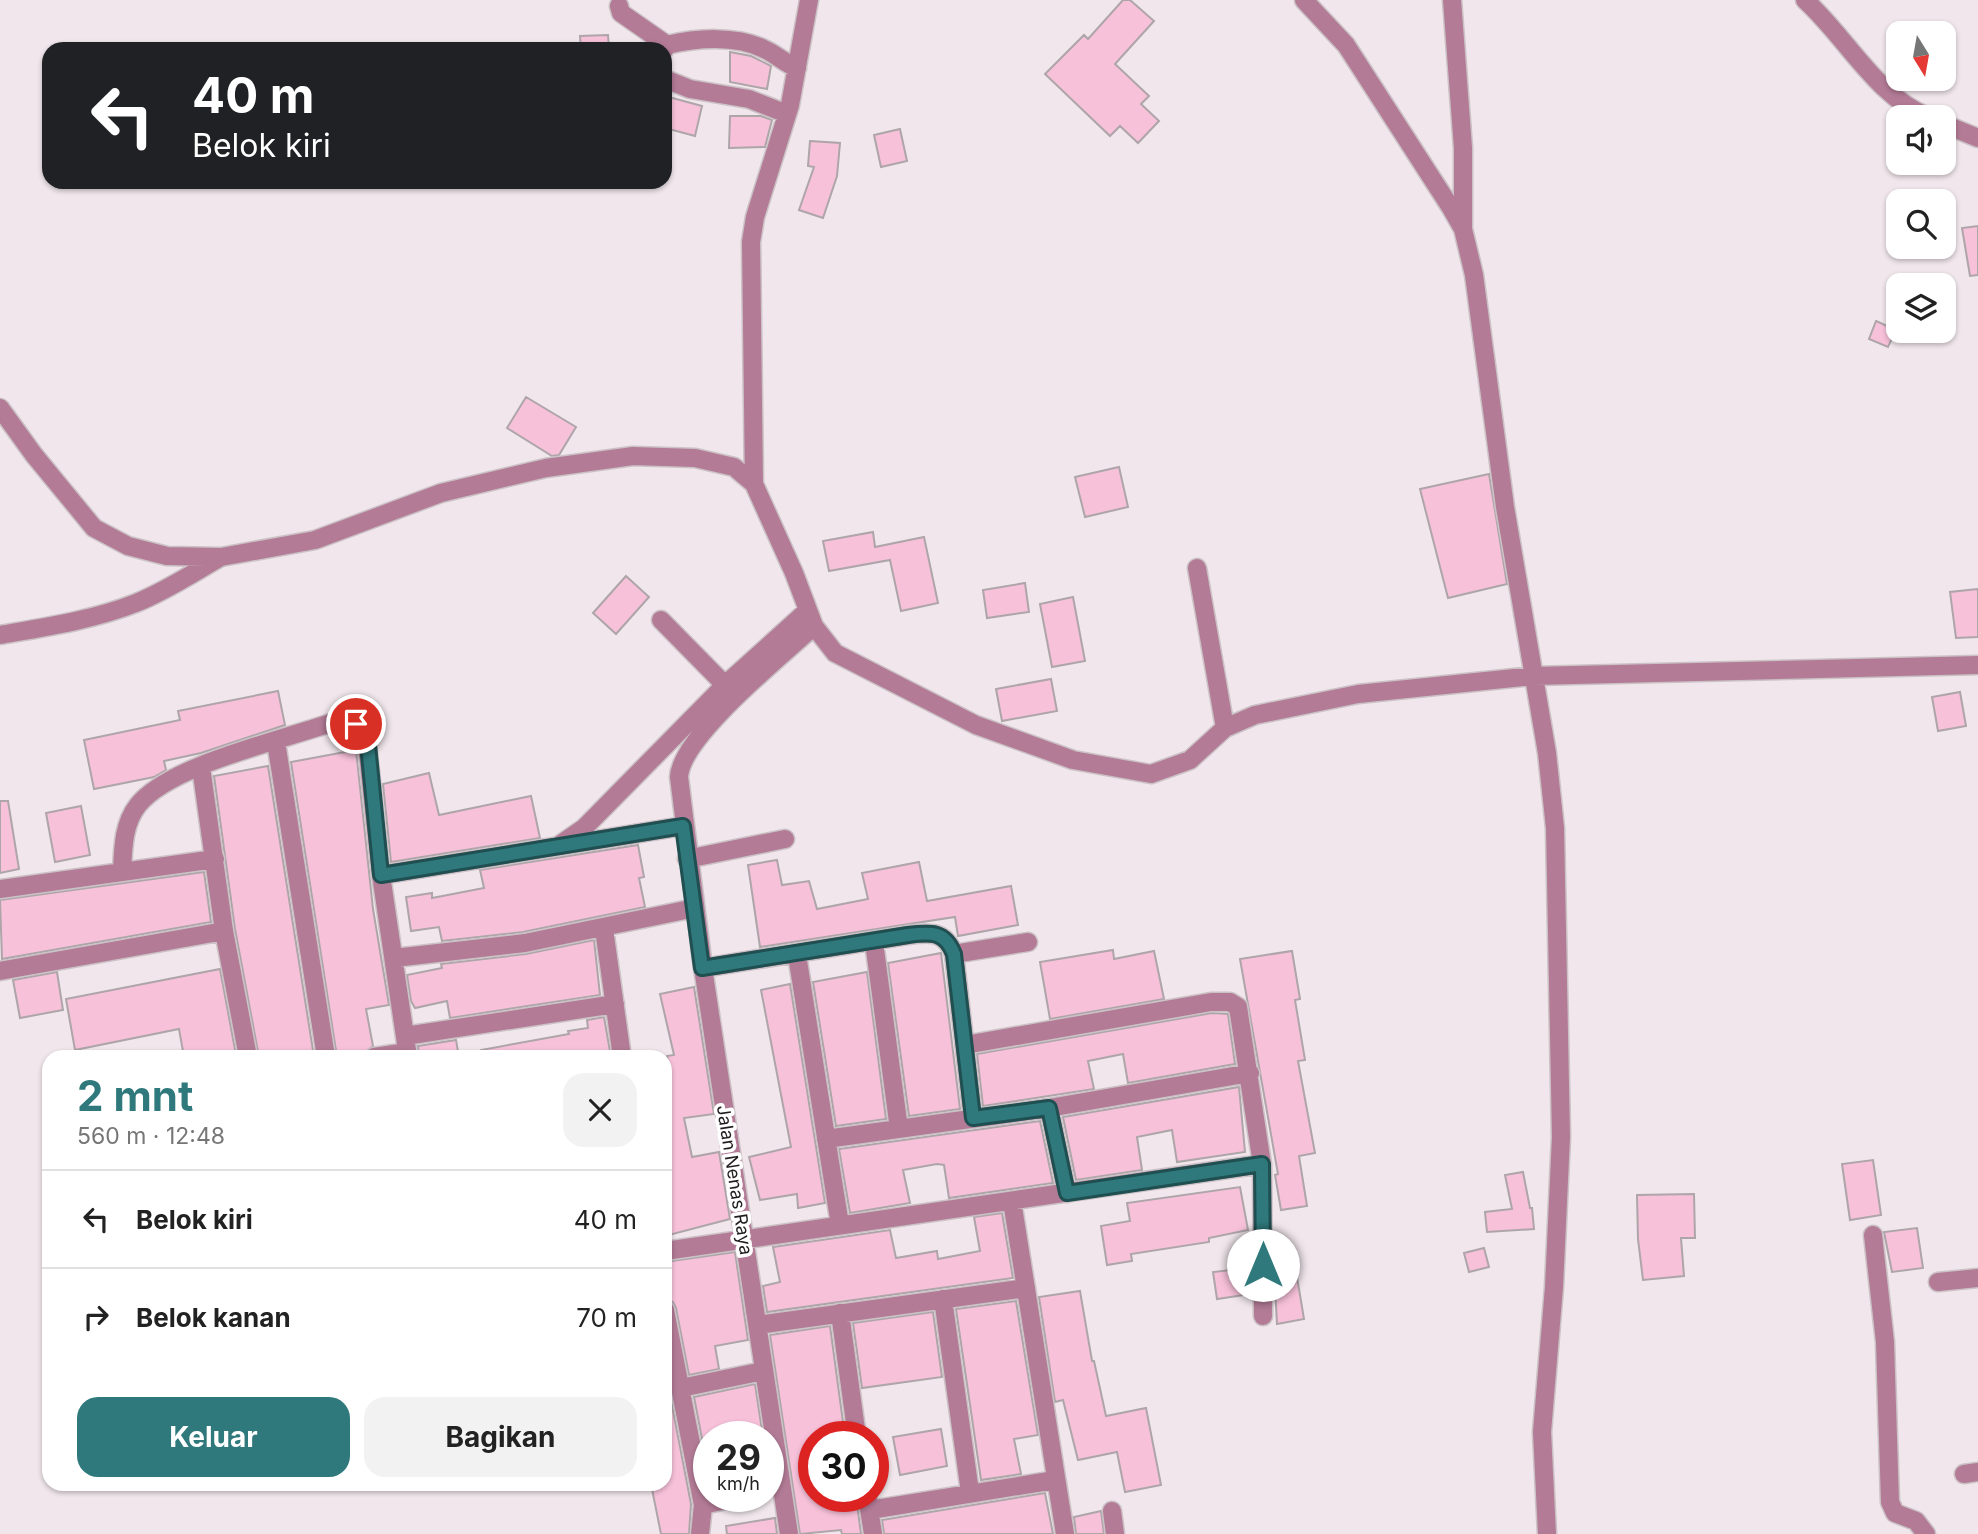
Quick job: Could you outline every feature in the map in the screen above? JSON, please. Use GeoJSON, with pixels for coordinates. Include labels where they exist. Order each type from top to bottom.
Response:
{"type":"FeatureCollection","features":[{"type":"Feature","properties":{"kind":"street"},"geometry":{"type":"LineString","coordinates":[[809,0],[787,114],[755,217],[751,242],[754,484],[784,548],[810,619],[835,653],[976,725],[1073,760],[1151,774],[1190,760],[1225,728],[1279,709],[1358,694],[1533,676],[1978,665]]}},
{"type":"Feature","properties":{"kind":"street"},"geometry":{"type":"LineString","coordinates":[[1304,0],[1346,46],[1463,229]]}},
{"type":"Feature","properties":{"kind":"street"},"geometry":{"type":"LineString","coordinates":[[1452,0],[1463,148],[1463,229],[1474,275],[1505,507],[1547,754],[1555,828],[1560,964],[1561,1137],[1554,1287],[1542,1432],[1547,1534]]}},
{"type":"Feature","properties":{"kind":"street"},"geometry":{"type":"LineString","coordinates":[[1805,0],[1830,23],[1886,90],[1909,105]]}},
{"type":"Feature","properties":{"kind":"street"},"geometry":{"type":"LineString","coordinates":[[620,6],[621,13],[659,42]]}},
{"type":"Feature","properties":{"kind":"street"},"geometry":{"type":"LineString","coordinates":[[672,45],[692,40],[728,41],[765,49],[779,61],[797,68]]}},
{"type":"Feature","properties":{"kind":"street"},"geometry":{"type":"LineString","coordinates":[[672,82],[691,89],[749,99],[787,114]]}},
{"type":"Feature","properties":{"kind":"street"},"geometry":{"type":"LineString","coordinates":[[1956,129],[1978,138]]}},
{"type":"Feature","properties":{"kind":"street"},"geometry":{"type":"LineString","coordinates":[[0,408],[34,456],[94,528],[128,546],[167,556],[221,557],[315,540],[441,493],[546,468],[633,456],[695,458],[734,467],[754,484]]}},
{"type":"Feature","properties":{"kind":"street"},"geometry":{"type":"LineString","coordinates":[[0,635],[91,617],[136,603],[171,587],[221,557]]}},
{"type":"Feature","properties":{"kind":"street"},"geometry":{"type":"LineString","coordinates":[[1197,568],[1225,728]]}},
{"type":"Feature","properties":{"kind":"street"},"geometry":{"type":"LineString","coordinates":[[561,844],[584,828],[663,751],[724,685],[810,619]]}},
{"type":"Feature","properties":{"kind":"street"},"geometry":{"type":"LineString","coordinates":[[663,751],[680,764],[705,728],[810,619]]}},
{"type":"Feature","properties":{"kind":"street"},"geometry":{"type":"LineString","coordinates":[[661,620],[724,685]]}},
{"type":"Feature","properties":{"kind":"street"},"geometry":{"type":"LineString","coordinates":[[122,872],[125,833],[137,807],[156,787],[201,767],[343,719],[350,720],[361,730],[368,745],[381,875],[407,1048],[615,1004]]}},
{"type":"Feature","properties":{"kind":"street"},"geometry":{"type":"LineString","coordinates":[[276,742],[325,1050]]}},
{"type":"Feature","properties":{"kind":"street","name":"Jalan Nenas Raya"},"geometry":{"type":"LineString","coordinates":[[680,764],[687,859],[758,1325],[768,1421]]}},
{"type":"Feature","properties":{"kind":"street"},"geometry":{"type":"LineString","coordinates":[[201,767],[224,931],[247,1050]]}},
{"type":"Feature","properties":{"kind":"street"},"geometry":{"type":"LineString","coordinates":[[381,875],[683,826]]}},
{"type":"Feature","properties":{"kind":"street"},"geometry":{"type":"LineString","coordinates":[[687,859],[785,839]]}},
{"type":"Feature","properties":{"kind":"street"},"geometry":{"type":"LineString","coordinates":[[0,889],[215,859]]}},
{"type":"Feature","properties":{"kind":"street"},"geometry":{"type":"LineString","coordinates":[[394,958],[525,943],[604,929],[695,908]]}},
{"type":"Feature","properties":{"kind":"street"},"geometry":{"type":"LineString","coordinates":[[604,929],[621,1050]]}},
{"type":"Feature","properties":{"kind":"street"},"geometry":{"type":"LineString","coordinates":[[0,971],[156,946],[224,931]]}},
{"type":"Feature","properties":{"kind":"street"},"geometry":{"type":"LineString","coordinates":[[702,968],[925,933],[940,934],[947,939],[954,954],[973,1118]]}},
{"type":"Feature","properties":{"kind":"street"},"geometry":{"type":"LineString","coordinates":[[874,942],[899,1129]]}},
{"type":"Feature","properties":{"kind":"street"},"geometry":{"type":"LineString","coordinates":[[954,954],[1028,942]]}},
{"type":"Feature","properties":{"kind":"street"},"geometry":{"type":"LineString","coordinates":[[797,955],[840,1225]]}},
{"type":"Feature","properties":{"kind":"street"},"geometry":{"type":"LineString","coordinates":[[965,1045],[1221,1001],[1238,1007],[1262,1164],[1263,1316]]}},
{"type":"Feature","properties":{"kind":"street"},"geometry":{"type":"LineString","coordinates":[[826,1139],[1049,1108],[1250,1073]]}},
{"type":"Feature","properties":{"kind":"street"},"geometry":{"type":"LineString","coordinates":[[1049,1108],[1067,1193]]}},
{"type":"Feature","properties":{"kind":"street"},"geometry":{"type":"LineString","coordinates":[[672,1250],[1262,1164]]}},
{"type":"Feature","properties":{"kind":"street"},"geometry":{"type":"LineString","coordinates":[[1012,1201],[1065,1534]]}},
{"type":"Feature","properties":{"kind":"street"},"geometry":{"type":"LineString","coordinates":[[1873,1235],[1885,1342],[1890,1502],[1895,1513],[1916,1521],[1926,1534]]}},
{"type":"Feature","properties":{"kind":"street"},"geometry":{"type":"LineString","coordinates":[[1938,1282],[1978,1278]]}},
{"type":"Feature","properties":{"kind":"street"},"geometry":{"type":"LineString","coordinates":[[758,1325],[1026,1288]]}},
{"type":"Feature","properties":{"kind":"street"},"geometry":{"type":"LineString","coordinates":[[943,1298],[970,1492]]}},
{"type":"Feature","properties":{"kind":"street"},"geometry":{"type":"LineString","coordinates":[[840,1313],[855,1421]]}},
{"type":"Feature","properties":{"kind":"street"},"geometry":{"type":"LineString","coordinates":[[672,1344],[693,1452]]}},
{"type":"Feature","properties":{"kind":"street"},"geometry":{"type":"LineString","coordinates":[[681,1388],[763,1371]]}},
{"type":"Feature","properties":{"kind":"street"},"geometry":{"type":"LineString","coordinates":[[889,1501],[1055,1480]]}},
{"type":"Feature","properties":{"kind":"street"},"geometry":{"type":"LineString","coordinates":[[1112,1511],[1115,1534]]}},
{"type":"Feature","properties":{"kind":"street"},"geometry":{"type":"LineString","coordinates":[[700,1534],[702,1512]]}},
{"type":"Feature","properties":{"kind":"street","name":"Jalan Nenas Raya"},"geometry":{"type":"LineString","coordinates":[[782,1512],[789,1534]]}},
{"type":"Feature","properties":{"kind":"street"},"geometry":{"type":"LineString","coordinates":[[869,1512],[873,1534]]}},
{"type":"Feature","properties":{"kind":"building"},"geometry":{"type":"Polygon","coordinates":[[[1123,0],[1130,0],[1154,21],[1115,64],[1149,96],[1141,104],[1159,121],[1138,143],[1120,126],[1110,136],[1045,74],[1084,35],[1088,39],[1123,0]]]}},
{"type":"Feature","properties":{"kind":"building"},"geometry":{"type":"Polygon","coordinates":[[[608,35],[608,42],[580,42],[580,36],[608,35]]]}},
{"type":"Feature","properties":{"kind":"building"},"geometry":{"type":"Polygon","coordinates":[[[730,52],[751,56],[771,66],[767,89],[730,82],[730,52]]]}},
{"type":"Feature","properties":{"kind":"building"},"geometry":{"type":"Polygon","coordinates":[[[672,98],[702,106],[695,136],[672,130],[672,98]]]}},
{"type":"Feature","properties":{"kind":"building"},"geometry":{"type":"Polygon","coordinates":[[[730,116],[761,116],[772,120],[765,147],[729,148],[730,116]]]}},
{"type":"Feature","properties":{"kind":"building"},"geometry":{"type":"Polygon","coordinates":[[[900,129],[907,161],[881,167],[874,135],[900,129]]]}},
{"type":"Feature","properties":{"kind":"building"},"geometry":{"type":"Polygon","coordinates":[[[810,141],[840,143],[837,176],[823,218],[799,210],[814,167],[808,166],[810,141]]]}},
{"type":"Feature","properties":{"kind":"building"},"geometry":{"type":"Polygon","coordinates":[[[1978,226],[1978,275],[1970,276],[1962,228],[1978,226]]]}},
{"type":"Feature","properties":{"kind":"building"},"geometry":{"type":"Polygon","coordinates":[[[1876,321],[1886,326],[1886,343],[1890,343],[1888,347],[1869,339],[1876,321]]]}},
{"type":"Feature","properties":{"kind":"building"},"geometry":{"type":"Polygon","coordinates":[[[526,397],[576,427],[559,455],[552,456],[507,428],[526,397]]]}},
{"type":"Feature","properties":{"kind":"building"},"geometry":{"type":"Polygon","coordinates":[[[1119,467],[1128,507],[1085,517],[1075,477],[1119,467]]]}},
{"type":"Feature","properties":{"kind":"building"},"geometry":{"type":"Polygon","coordinates":[[[1489,474],[1507,584],[1448,598],[1420,489],[1489,474]]]}},
{"type":"Feature","properties":{"kind":"building"},"geometry":{"type":"Polygon","coordinates":[[[873,532],[875,547],[924,537],[938,603],[901,611],[890,560],[829,571],[823,541],[873,532]]]}},
{"type":"Feature","properties":{"kind":"building"},"geometry":{"type":"Polygon","coordinates":[[[626,576],[649,597],[616,634],[593,613],[626,576]]]}},
{"type":"Feature","properties":{"kind":"building"},"geometry":{"type":"Polygon","coordinates":[[[1025,583],[1029,612],[987,618],[983,590],[1025,583]]]}},
{"type":"Feature","properties":{"kind":"building"},"geometry":{"type":"Polygon","coordinates":[[[1978,589],[1978,637],[1956,638],[1950,592],[1978,589]]]}},
{"type":"Feature","properties":{"kind":"building"},"geometry":{"type":"Polygon","coordinates":[[[1073,597],[1085,661],[1052,667],[1040,604],[1073,597]]]}},
{"type":"Feature","properties":{"kind":"building"},"geometry":{"type":"Polygon","coordinates":[[[1051,679],[1057,711],[1002,721],[996,689],[1051,679]]]}},
{"type":"Feature","properties":{"kind":"building"},"geometry":{"type":"Polygon","coordinates":[[[278,691],[285,725],[201,753],[164,761],[166,770],[154,777],[94,789],[84,740],[180,720],[178,711],[278,691]]]}},
{"type":"Feature","properties":{"kind":"building"},"geometry":{"type":"Polygon","coordinates":[[[1960,692],[1966,726],[1938,731],[1932,697],[1960,692]]]}},
{"type":"Feature","properties":{"kind":"building"},"geometry":{"type":"Polygon","coordinates":[[[356,750],[373,909],[389,1005],[366,1009],[373,1046],[368,1050],[336,1050],[291,762],[356,750]]]}},
{"type":"Feature","properties":{"kind":"building"},"geometry":{"type":"Polygon","coordinates":[[[268,766],[313,1050],[258,1050],[235,929],[214,776],[268,766]]]}},
{"type":"Feature","properties":{"kind":"building"},"geometry":{"type":"Polygon","coordinates":[[[429,773],[439,815],[531,796],[540,838],[391,862],[383,784],[429,773]]]}},
{"type":"Feature","properties":{"kind":"building"},"geometry":{"type":"Polygon","coordinates":[[[0,801],[8,801],[19,869],[0,873],[0,801]]]}},
{"type":"Feature","properties":{"kind":"building"},"geometry":{"type":"Polygon","coordinates":[[[81,806],[90,855],[55,862],[46,813],[81,806]]]}},
{"type":"Feature","properties":{"kind":"building"},"geometry":{"type":"Polygon","coordinates":[[[638,845],[644,877],[639,878],[645,907],[523,932],[442,941],[439,927],[411,931],[406,897],[432,893],[432,898],[484,888],[480,870],[638,845]]]}},
{"type":"Feature","properties":{"kind":"building"},"geometry":{"type":"Polygon","coordinates":[[[777,860],[782,885],[809,881],[817,909],[868,899],[862,873],[919,862],[927,901],[1011,886],[1018,925],[958,936],[955,917],[760,947],[748,865],[777,860]]]}},
{"type":"Feature","properties":{"kind":"building"},"geometry":{"type":"Polygon","coordinates":[[[204,872],[211,922],[2,959],[0,900],[204,872]]]}},
{"type":"Feature","properties":{"kind":"building"},"geometry":{"type":"Polygon","coordinates":[[[594,940],[600,995],[450,1018],[447,1001],[415,1008],[411,1001],[407,975],[442,968],[441,964],[526,954],[594,940]]]}},
{"type":"Feature","properties":{"kind":"building"},"geometry":{"type":"Polygon","coordinates":[[[1113,950],[1114,959],[1154,951],[1164,999],[1050,1019],[1040,962],[1113,950]]]}},
{"type":"Feature","properties":{"kind":"building"},"geometry":{"type":"Polygon","coordinates":[[[1292,951],[1300,999],[1295,1000],[1305,1060],[1298,1061],[1315,1153],[1299,1156],[1307,1206],[1281,1210],[1275,1175],[1278,1174],[1240,959],[1292,951]]]}},
{"type":"Feature","properties":{"kind":"building"},"geometry":{"type":"Polygon","coordinates":[[[941,953],[960,1109],[909,1116],[888,963],[941,953]]]}},
{"type":"Feature","properties":{"kind":"building"},"geometry":{"type":"Polygon","coordinates":[[[220,969],[235,1050],[183,1050],[179,1029],[75,1050],[66,999],[220,969]]]}},
{"type":"Feature","properties":{"kind":"building"},"geometry":{"type":"Polygon","coordinates":[[[57,972],[63,1010],[20,1018],[13,980],[57,972]]]}},
{"type":"Feature","properties":{"kind":"building"},"geometry":{"type":"Polygon","coordinates":[[[867,972],[886,1119],[836,1126],[813,982],[867,972]]]}},
{"type":"Feature","properties":{"kind":"building"},"geometry":{"type":"Polygon","coordinates":[[[790,984],[825,1203],[798,1208],[797,1194],[760,1200],[749,1157],[791,1147],[761,990],[790,984]]]}},
{"type":"Feature","properties":{"kind":"building"},"geometry":{"type":"Polygon","coordinates":[[[694,987],[714,1114],[684,1118],[692,1157],[719,1152],[730,1219],[672,1234],[674,1055],[660,994],[694,987]]]}},
{"type":"Feature","properties":{"kind":"building"},"geometry":{"type":"Polygon","coordinates":[[[1212,1013],[1228,1014],[1235,1064],[1128,1083],[1123,1054],[1088,1061],[1094,1089],[983,1106],[977,1054],[1212,1013]]]}},
{"type":"Feature","properties":{"kind":"building"},"geometry":{"type":"Polygon","coordinates":[[[604,1017],[610,1050],[481,1050],[569,1034],[568,1031],[588,1028],[587,1020],[604,1017]]]}},
{"type":"Feature","properties":{"kind":"building"},"geometry":{"type":"Polygon","coordinates":[[[456,1040],[458,1050],[418,1050],[418,1046],[456,1040]]]}},
{"type":"Feature","properties":{"kind":"building"},"geometry":{"type":"Polygon","coordinates":[[[1239,1087],[1245,1152],[1177,1162],[1172,1130],[1137,1137],[1142,1170],[1076,1180],[1063,1117],[1239,1087]]]}},
{"type":"Feature","properties":{"kind":"building"},"geometry":{"type":"Polygon","coordinates":[[[1040,1121],[1053,1183],[949,1198],[944,1165],[937,1164],[903,1170],[910,1203],[850,1213],[839,1149],[1040,1121]]]}},
{"type":"Feature","properties":{"kind":"building"},"geometry":{"type":"Polygon","coordinates":[[[1873,1160],[1881,1215],[1850,1220],[1842,1164],[1873,1160]]]}},
{"type":"Feature","properties":{"kind":"building"},"geometry":{"type":"Polygon","coordinates":[[[1523,1172],[1534,1229],[1487,1232],[1485,1212],[1512,1209],[1505,1175],[1523,1172]]]}},
{"type":"Feature","properties":{"kind":"building"},"geometry":{"type":"Polygon","coordinates":[[[1240,1187],[1248,1230],[1209,1238],[1209,1242],[1131,1254],[1132,1261],[1107,1265],[1101,1226],[1130,1221],[1127,1203],[1240,1187]]]}},
{"type":"Feature","properties":{"kind":"building"},"geometry":{"type":"Polygon","coordinates":[[[1694,1194],[1695,1238],[1681,1238],[1684,1276],[1643,1280],[1638,1239],[1637,1195],[1694,1194]]]}},
{"type":"Feature","properties":{"kind":"building"},"geometry":{"type":"Polygon","coordinates":[[[1002,1213],[1013,1278],[767,1312],[763,1286],[780,1282],[773,1247],[890,1230],[896,1258],[937,1251],[938,1259],[980,1251],[974,1217],[1002,1213]]]}},
{"type":"Feature","properties":{"kind":"building"},"geometry":{"type":"Polygon","coordinates":[[[1917,1228],[1923,1268],[1892,1272],[1884,1232],[1917,1228]]]}},
{"type":"Feature","properties":{"kind":"building"},"geometry":{"type":"Polygon","coordinates":[[[1484,1248],[1489,1267],[1469,1272],[1464,1253],[1484,1248]]]}},
{"type":"Feature","properties":{"kind":"building"},"geometry":{"type":"Polygon","coordinates":[[[735,1252],[748,1340],[715,1346],[719,1369],[689,1375],[676,1308],[672,1302],[672,1261],[735,1252]]]}},
{"type":"Feature","properties":{"kind":"building"},"geometry":{"type":"Polygon","coordinates":[[[1295,1265],[1304,1319],[1277,1324],[1274,1268],[1295,1265]]]}},
{"type":"Feature","properties":{"kind":"building"},"geometry":{"type":"Polygon","coordinates":[[[1247,1268],[1248,1273],[1251,1272],[1251,1294],[1217,1299],[1213,1272],[1247,1268]]]}},
{"type":"Feature","properties":{"kind":"building"},"geometry":{"type":"Polygon","coordinates":[[[1080,1291],[1092,1361],[1106,1416],[1146,1408],[1161,1485],[1125,1492],[1117,1452],[1078,1460],[1063,1400],[1055,1402],[1039,1297],[1080,1291]]]}},
{"type":"Feature","properties":{"kind":"building"},"geometry":{"type":"Polygon","coordinates":[[[1016,1301],[1038,1435],[1014,1439],[1021,1474],[981,1480],[956,1309],[1016,1301]]]}},
{"type":"Feature","properties":{"kind":"building"},"geometry":{"type":"Polygon","coordinates":[[[933,1312],[942,1377],[862,1388],[853,1323],[933,1312]]]}},
{"type":"Feature","properties":{"kind":"building"},"geometry":{"type":"Polygon","coordinates":[[[830,1326],[843,1421],[798,1421],[798,1512],[858,1512],[861,1534],[842,1534],[841,1530],[800,1534],[770,1335],[830,1326]]]}},
{"type":"Feature","properties":{"kind":"building"},"geometry":{"type":"Polygon","coordinates":[[[755,1384],[761,1421],[699,1421],[694,1397],[755,1384]]]}},
{"type":"Feature","properties":{"kind":"building"},"geometry":{"type":"Polygon","coordinates":[[[672,1405],[691,1504],[689,1534],[661,1534],[652,1491],[672,1491],[672,1405]]]}},
{"type":"Feature","properties":{"kind":"building"},"geometry":{"type":"Polygon","coordinates":[[[941,1429],[947,1466],[900,1475],[893,1437],[941,1429]]]}},
{"type":"Feature","properties":{"kind":"building"},"geometry":{"type":"Polygon","coordinates":[[[1045,1493],[1053,1534],[884,1534],[882,1520],[1045,1493]]]}},
{"type":"Feature","properties":{"kind":"building"},"geometry":{"type":"Polygon","coordinates":[[[1101,1511],[1104,1534],[1076,1534],[1074,1517],[1101,1511]]]}},
{"type":"Feature","properties":{"kind":"building"},"geometry":{"type":"Polygon","coordinates":[[[775,1518],[777,1534],[727,1534],[726,1526],[775,1518]]]}},
{"type":"Feature","properties":{"kind":"route"},"geometry":{"type":"LineString","coordinates":[[356,724],[368,745],[381,875],[683,826],[702,968],[797,955],[908,935],[940,934],[947,939],[954,954],[973,1118],[1049,1108],[1067,1193],[1262,1164],[1263,1265]]}}]}
